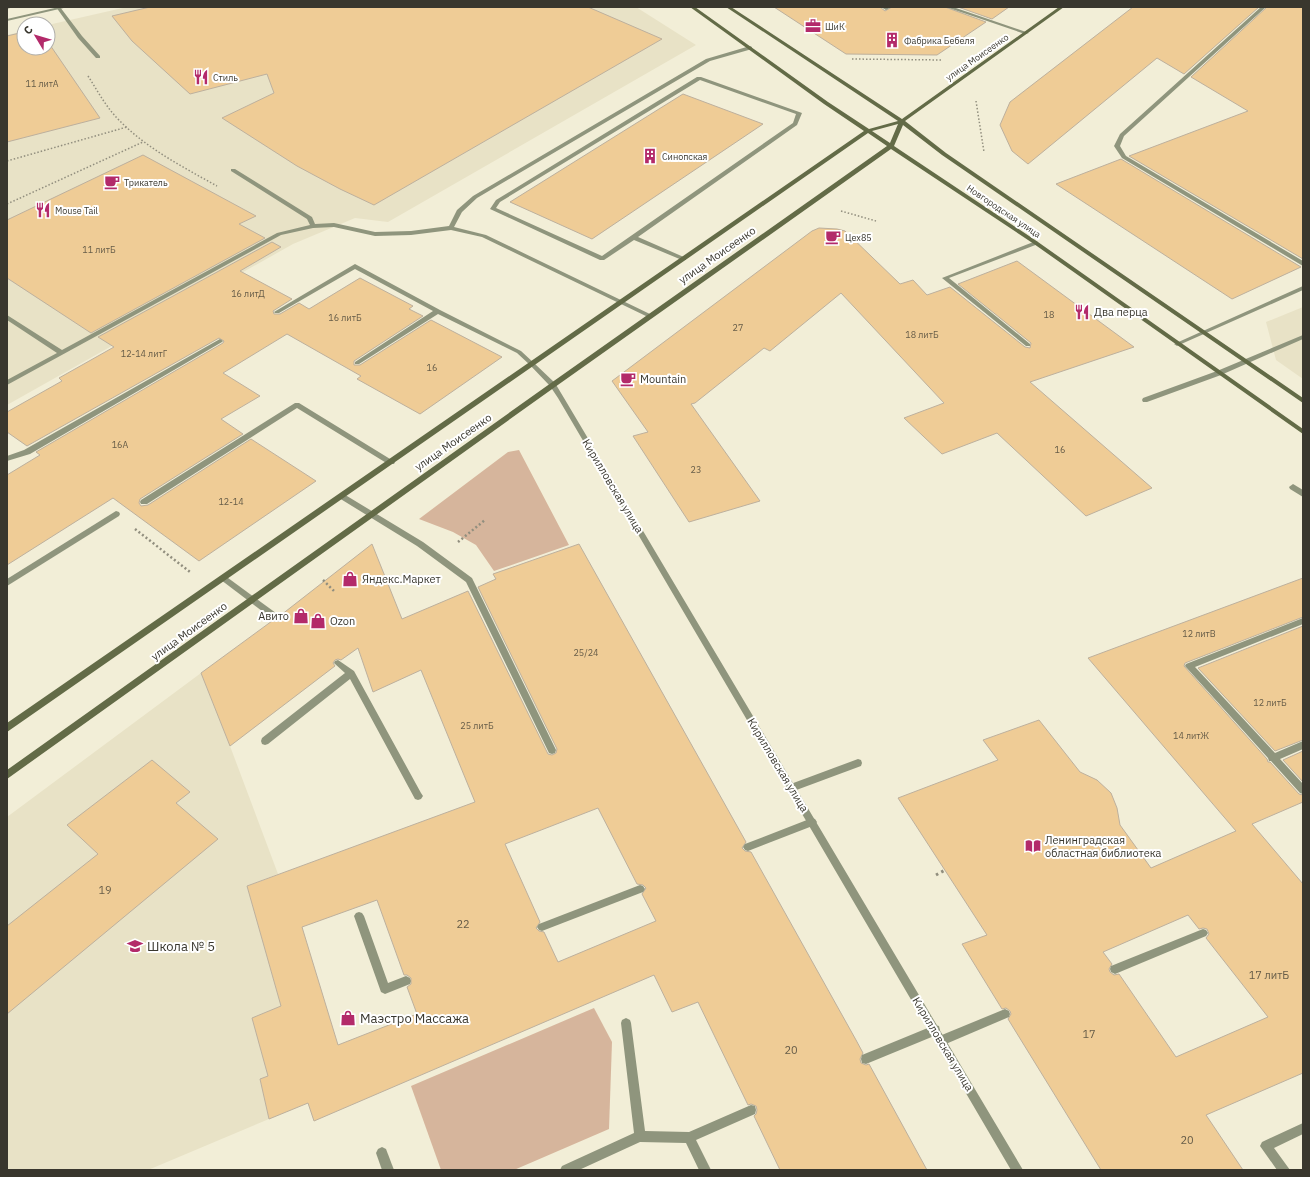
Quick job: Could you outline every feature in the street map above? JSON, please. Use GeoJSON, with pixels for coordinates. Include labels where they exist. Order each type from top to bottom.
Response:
{"type":"FeatureCollection","features":[{"type":"Feature","properties":{"kind":"street"},"geometry":{"type":"LineString","coordinates":[[7,8],[11,7]]}},
{"type":"Feature","properties":{"kind":"street"},"geometry":{"type":"LineString","coordinates":[[7,20],[66,7]]}},
{"type":"Feature","properties":{"kind":"street","name":"Новгородская улица"},"geometry":{"type":"LineString","coordinates":[[692,7],[868,131],[1036,243],[1303,432]]}},
{"type":"Feature","properties":{"kind":"street","name":"Новгородская улица"},"geometry":{"type":"LineString","coordinates":[[728,7],[902,121],[944,154],[1303,401]]}},
{"type":"Feature","properties":{"kind":"street"},"geometry":{"type":"LineString","coordinates":[[883,7],[886,9],[889,7]]}},
{"type":"Feature","properties":{"kind":"street"},"geometry":{"type":"LineString","coordinates":[[948,7],[1027,33]]}},
{"type":"Feature","properties":{"kind":"street","name":"улица Моисеенко"},"geometry":{"type":"LineString","coordinates":[[7,728],[868,131],[902,121],[1062,7]]}},
{"type":"Feature","properties":{"kind":"street"},"geometry":{"type":"LineString","coordinates":[[1264,7],[1122,135],[1117,146],[1124,156],[1303,264]]}},
{"type":"Feature","properties":{"kind":"street"},"geometry":{"type":"LineString","coordinates":[[59,8],[80,37],[98,57]]}},
{"type":"Feature","properties":{"kind":"street"},"geometry":{"type":"LineString","coordinates":[[451,228],[459,211],[475,197],[708,60],[750,48]]}},
{"type":"Feature","properties":{"kind":"street"},"geometry":{"type":"LineString","coordinates":[[699,78],[799,112],[795,124],[633,237],[602,259],[493,209],[498,200],[699,78]]}},
{"type":"Feature","properties":{"kind":"street"},"geometry":{"type":"LineString","coordinates":[[891,146],[902,121]]}},
{"type":"Feature","properties":{"kind":"street","name":"улица Моисеенко"},"geometry":{"type":"LineString","coordinates":[[7,775],[371,514],[891,146]]}},
{"type":"Feature","properties":{"kind":"street"},"geometry":{"type":"LineString","coordinates":[[233,170],[310,218],[313,226]]}},
{"type":"Feature","properties":{"kind":"street"},"geometry":{"type":"LineString","coordinates":[[7,383],[279,234],[313,226],[334,225],[375,234],[411,233],[451,228],[484,236],[650,316]]}},
{"type":"Feature","properties":{"kind":"street"},"geometry":{"type":"LineString","coordinates":[[633,237],[684,259]]}},
{"type":"Feature","properties":{"kind":"street"},"geometry":{"type":"LineString","coordinates":[[1028,345],[945,278],[1036,243]]}},
{"type":"Feature","properties":{"kind":"street","name":"Кирилловская улица"},"geometry":{"type":"LineString","coordinates":[[277,312],[355,266],[438,312],[519,352],[553,385],[1017,1170]]}},
{"type":"Feature","properties":{"kind":"street"},"geometry":{"type":"LineString","coordinates":[[1177,344],[1303,288]]}},
{"type":"Feature","properties":{"kind":"street"},"geometry":{"type":"LineString","coordinates":[[357,363],[438,312]]}},
{"type":"Feature","properties":{"kind":"street"},"geometry":{"type":"LineString","coordinates":[[7,317],[62,353]]}},
{"type":"Feature","properties":{"kind":"street"},"geometry":{"type":"LineString","coordinates":[[1146,400],[1219,373],[1303,337]]}},
{"type":"Feature","properties":{"kind":"street"},"geometry":{"type":"LineString","coordinates":[[7,459],[27,452],[220,341]]}},
{"type":"Feature","properties":{"kind":"street"},"geometry":{"type":"LineString","coordinates":[[144,502],[297,405],[390,462]]}},
{"type":"Feature","properties":{"kind":"street"},"geometry":{"type":"LineString","coordinates":[[1293,487],[1303,494]]}},
{"type":"Feature","properties":{"kind":"street"},"geometry":{"type":"LineString","coordinates":[[342,496],[420,544],[469,580],[552,750]]}},
{"type":"Feature","properties":{"kind":"street"},"geometry":{"type":"LineString","coordinates":[[7,583],[116,514]]}},
{"type":"Feature","properties":{"kind":"street"},"geometry":{"type":"LineString","coordinates":[[224,578],[277,618]]}},
{"type":"Feature","properties":{"kind":"street"},"geometry":{"type":"LineString","coordinates":[[1303,620],[1189,666],[1303,790]]}},
{"type":"Feature","properties":{"kind":"street"},"geometry":{"type":"LineString","coordinates":[[338,663],[351,673],[418,796]]}},
{"type":"Feature","properties":{"kind":"street"},"geometry":{"type":"LineString","coordinates":[[265,741],[351,673]]}},
{"type":"Feature","properties":{"kind":"street"},"geometry":{"type":"LineString","coordinates":[[1272,758],[1303,745]]}},
{"type":"Feature","properties":{"kind":"street"},"geometry":{"type":"LineString","coordinates":[[791,788],[858,763]]}},
{"type":"Feature","properties":{"kind":"street"},"geometry":{"type":"LineString","coordinates":[[748,847],[812,822]]}},
{"type":"Feature","properties":{"kind":"street"},"geometry":{"type":"LineString","coordinates":[[542,927],[640,889]]}},
{"type":"Feature","properties":{"kind":"street"},"geometry":{"type":"LineString","coordinates":[[359,916],[384,990],[406,981]]}},
{"type":"Feature","properties":{"kind":"street"},"geometry":{"type":"LineString","coordinates":[[1115,969],[1202,933]]}},
{"type":"Feature","properties":{"kind":"street"},"geometry":{"type":"LineString","coordinates":[[941,1040],[1005,1014]]}},
{"type":"Feature","properties":{"kind":"street"},"geometry":{"type":"LineString","coordinates":[[626,1023],[640,1136]]}},
{"type":"Feature","properties":{"kind":"street"},"geometry":{"type":"LineString","coordinates":[[866,1059],[934,1030]]}},
{"type":"Feature","properties":{"kind":"street"},"geometry":{"type":"LineString","coordinates":[[566,1170],[640,1136],[689,1138],[751,1110]]}},
{"type":"Feature","properties":{"kind":"street"},"geometry":{"type":"LineString","coordinates":[[1284,1170],[1266,1146],[1303,1128]]}},
{"type":"Feature","properties":{"kind":"street"},"geometry":{"type":"LineString","coordinates":[[689,1138],[705,1170]]}},
{"type":"Feature","properties":{"kind":"street"},"geometry":{"type":"LineString","coordinates":[[382,1153],[388,1170]]}},
{"type":"Feature","properties":{"kind":"path"},"geometry":{"type":"LineString","coordinates":[[848,59],[943,60]]}},
{"type":"Feature","properties":{"kind":"path"},"geometry":{"type":"LineString","coordinates":[[85,72],[115,116],[143,142],[159,154],[221,189]]}},
{"type":"Feature","properties":{"kind":"path"},"geometry":{"type":"LineString","coordinates":[[976,101],[985,154]]}},
{"type":"Feature","properties":{"kind":"path"},"geometry":{"type":"LineString","coordinates":[[7,161],[128,128]]}},
{"type":"Feature","properties":{"kind":"path"},"geometry":{"type":"LineString","coordinates":[[7,204],[143,142]]}},
{"type":"Feature","properties":{"kind":"path"},"geometry":{"type":"LineString","coordinates":[[840,210],[876,221]]}},
{"type":"Feature","properties":{"kind":"path"},"geometry":{"type":"LineString","coordinates":[[116,514],[193,574]]}},
{"type":"Feature","properties":{"kind":"path"},"geometry":{"type":"LineString","coordinates":[[465,536],[485,520]]}},
{"type":"Feature","properties":{"kind":"path"},"geometry":{"type":"LineString","coordinates":[[318,578],[324,581],[335,592]]}},
{"type":"Feature","properties":{"kind":"path"},"geometry":{"type":"LineString","coordinates":[[936,875],[945,870]]}},
{"type":"Feature","properties":{"kind":"shaded area"},"geometry":{"type":"Polygon","coordinates":[[[127,7],[636,7],[696,45],[388,222],[355,218],[293,244],[7,405],[7,35],[16,33],[16,56],[56,56],[56,23],[127,7]]]}},
{"type":"Feature","properties":{"kind":"shaded area"},"geometry":{"type":"Polygon","coordinates":[[[1303,307],[1303,379],[1276,360],[1266,322],[1303,307]]]}},
{"type":"Feature","properties":{"kind":"shaded area"},"geometry":{"type":"Polygon","coordinates":[[[519,450],[569,545],[494,571],[476,545],[453,532],[419,519],[508,452],[519,450]]]}},
{"type":"Feature","properties":{"kind":"shaded area","name":"Школа № 5"},"geometry":{"type":"Polygon","coordinates":[[[201,673],[278,874],[247,886],[298,1064],[260,1079],[269,1119],[148,1170],[7,1170],[7,817],[201,673]]]}},
{"type":"Feature","properties":{"kind":"shaded area"},"geometry":{"type":"Polygon","coordinates":[[[594,1008],[612,1042],[609,1129],[514,1170],[441,1170],[411,1086],[594,1008]]]}},
{"type":"Feature","properties":{"kind":"building"},"geometry":{"type":"Polygon","coordinates":[[[150,7],[588,7],[662,39],[374,205],[297,166],[222,118],[274,93],[267,74],[190,94],[132,41],[112,16],[150,7]]]}},
{"type":"Feature","properties":{"kind":"building","name":"Фабрика Бебеля"},"geometry":{"type":"Polygon","coordinates":[[[774,7],[880,7],[885,11],[892,7],[945,7],[986,22],[937,55],[846,54],[774,7]]]}},
{"type":"Feature","properties":{"kind":"building"},"geometry":{"type":"Polygon","coordinates":[[[958,7],[1009,7],[992,19],[958,7]]]}},
{"type":"Feature","properties":{"kind":"building"},"geometry":{"type":"Polygon","coordinates":[[[1133,7],[1259,7],[1184,74],[1157,58],[1028,164],[1012,151],[1000,125],[1010,102],[1133,7]]]}},
{"type":"Feature","properties":{"kind":"building"},"geometry":{"type":"Polygon","coordinates":[[[1267,7],[1303,7],[1303,259],[1129,156],[1248,111],[1191,77],[1267,7]]]}},
{"type":"Feature","properties":{"kind":"building"},"geometry":{"type":"Polygon","coordinates":[[[16,34],[16,56],[56,56],[56,54],[100,118],[7,142],[7,36],[16,34]]]}},
{"type":"Feature","properties":{"kind":"building","name":"Синопская"},"geometry":{"type":"Polygon","coordinates":[[[683,94],[763,124],[592,239],[510,202],[683,94]]]}},
{"type":"Feature","properties":{"kind":"building"},"geometry":{"type":"Polygon","coordinates":[[[143,155],[256,216],[239,224],[265,238],[91,333],[7,278],[7,220],[143,155]]]}},
{"type":"Feature","properties":{"kind":"building"},"geometry":{"type":"Polygon","coordinates":[[[1121,159],[1301,267],[1232,299],[1056,184],[1121,159]]]}},
{"type":"Feature","properties":{"kind":"building"},"geometry":{"type":"Polygon","coordinates":[[[819,228],[845,231],[900,284],[913,280],[927,295],[950,287],[1025,347],[1030,348],[1031,343],[958,284],[1017,261],[1134,347],[1030,382],[1152,488],[1086,516],[997,433],[942,454],[904,418],[944,403],[841,293],[770,351],[764,348],[695,403],[691,404],[760,501],[689,522],[633,436],[648,432],[612,381],[812,231],[819,228]]]}},
{"type":"Feature","properties":{"kind":"building"},"geometry":{"type":"Polygon","coordinates":[[[272,242],[281,247],[240,271],[292,299],[273,311],[274,314],[280,314],[299,303],[309,309],[360,278],[413,306],[409,309],[423,316],[354,361],[354,365],[360,365],[431,320],[502,357],[420,414],[357,379],[361,376],[287,334],[223,373],[260,396],[221,419],[243,434],[140,499],[139,503],[141,506],[148,505],[251,439],[316,481],[199,561],[113,498],[7,565],[7,475],[40,455],[36,452],[223,343],[224,341],[219,338],[27,446],[7,432],[7,412],[62,381],[59,378],[114,347],[98,337],[272,242]]]}},
{"type":"Feature","properties":{"kind":"building"},"geometry":{"type":"Polygon","coordinates":[[[372,544],[402,619],[468,591],[548,754],[552,755],[556,753],[557,749],[478,587],[496,579],[493,574],[579,544],[746,842],[742,848],[745,851],[751,852],[856,1040],[863,1053],[860,1059],[861,1063],[866,1065],[869,1064],[927,1170],[780,1170],[754,1116],[757,1110],[756,1106],[751,1104],[748,1105],[698,1002],[672,1012],[654,975],[314,1121],[308,1103],[269,1119],[260,1079],[268,1076],[252,1018],[281,1006],[247,886],[475,802],[421,670],[373,692],[358,648],[341,660],[335,660],[333,663],[335,666],[230,746],[201,673],[272,621],[281,621],[281,615],[372,544]],[[598,808],[505,844],[540,922],[536,928],[539,931],[544,932],[558,962],[656,921],[642,894],[646,888],[643,885],[637,884],[598,808]],[[377,900],[302,927],[338,1045],[417,1014],[407,987],[411,984],[411,978],[404,975],[377,900]]]}},
{"type":"Feature","properties":{"kind":"building"},"geometry":{"type":"Polygon","coordinates":[[[1303,578],[1303,617],[1185,663],[1184,666],[1267,759],[1268,762],[1270,762],[1299,794],[1303,795],[1303,802],[1252,824],[1303,884],[1303,1073],[1206,1115],[1243,1170],[1101,1170],[1008,1019],[1011,1014],[1010,1011],[1006,1008],[1002,1009],[962,944],[987,935],[898,798],[998,760],[983,740],[1039,720],[1080,772],[1097,780],[1111,793],[1117,808],[1120,825],[1151,868],[1236,831],[1088,658],[1303,578]],[[1188,915],[1103,952],[1112,964],[1109,969],[1110,972],[1114,975],[1119,974],[1176,1057],[1268,1017],[1206,938],[1209,934],[1207,929],[1199,929],[1188,915]]]}},
{"type":"Feature","properties":{"kind":"building"},"geometry":{"type":"Polygon","coordinates":[[[1303,626],[1303,740],[1275,751],[1198,668],[1303,626]]]}},
{"type":"Feature","properties":{"kind":"building"},"geometry":{"type":"Polygon","coordinates":[[[1303,751],[1303,782],[1283,760],[1303,751]]]}},
{"type":"Feature","properties":{"kind":"building"},"geometry":{"type":"Polygon","coordinates":[[[152,760],[190,792],[176,803],[218,839],[7,1014],[7,926],[98,854],[67,825],[152,760]]]}},
{"type":"Feature","properties":{"kind":"place","name":"ШиК"},"geometry":{"type":"Point","coordinates":[813,26]}},
{"type":"Feature","properties":{"kind":"place","name":"Фабрика Бебеля"},"geometry":{"type":"Point","coordinates":[892,40]}},
{"type":"Feature","properties":{"kind":"place","name":"Стиль"},"geometry":{"type":"Point","coordinates":[201,77]}},
{"type":"Feature","properties":{"kind":"place","name":"Синопская"},"geometry":{"type":"Point","coordinates":[650,156]}},
{"type":"Feature","properties":{"kind":"place","name":"Трикатель"},"geometry":{"type":"Point","coordinates":[112,182]}},
{"type":"Feature","properties":{"kind":"place","name":"Mouse Tail"},"geometry":{"type":"Point","coordinates":[43,210]}},
{"type":"Feature","properties":{"kind":"place","name":"Цех85"},"geometry":{"type":"Point","coordinates":[833,237]}},
{"type":"Feature","properties":{"kind":"place","name":"Два перца"},"geometry":{"type":"Point","coordinates":[1082,312]}},
{"type":"Feature","properties":{"kind":"place","name":"Mountain"},"geometry":{"type":"Point","coordinates":[628,379]}},
{"type":"Feature","properties":{"kind":"place","name":"Яндекс.Маркет"},"geometry":{"type":"Point","coordinates":[350,579]}},
{"type":"Feature","properties":{"kind":"place","name":"Авито"},"geometry":{"type":"Point","coordinates":[301,616]}},
{"type":"Feature","properties":{"kind":"place","name":"Ozon"},"geometry":{"type":"Point","coordinates":[318,621]}},
{"type":"Feature","properties":{"kind":"place","name":"Ленинградская областная библиотека"},"geometry":{"type":"Point","coordinates":[1033,846]}},
{"type":"Feature","properties":{"kind":"place","name":"Школа № 5"},"geometry":{"type":"Point","coordinates":[135,946]}},
{"type":"Feature","properties":{"kind":"place","name":"Маэстро Массажа"},"geometry":{"type":"Point","coordinates":[348,1018]}}]}
